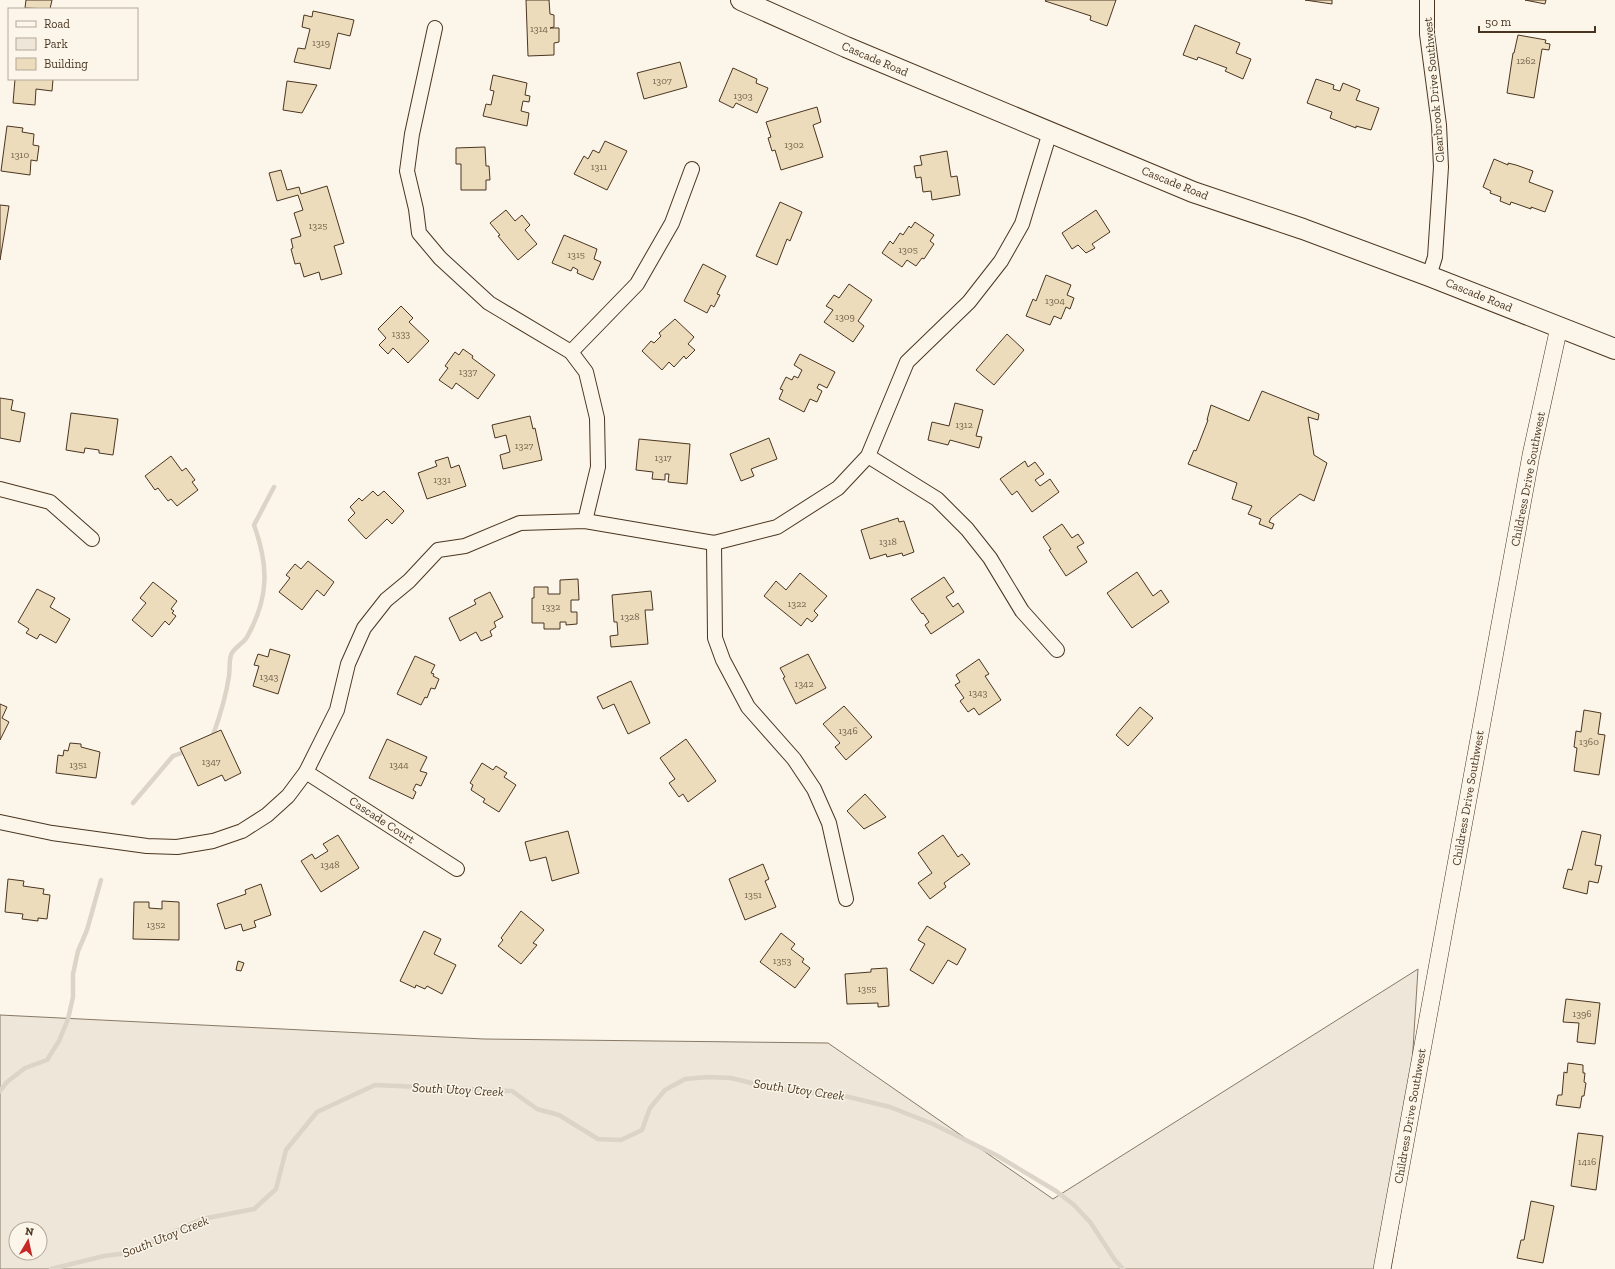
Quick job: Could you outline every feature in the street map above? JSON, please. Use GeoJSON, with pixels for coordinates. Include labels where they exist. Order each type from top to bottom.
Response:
{"type":"FeatureCollection","features":[{"type":"Feature","properties":{"kind":"main road","name":"Cascade Road"},"geometry":{"type":"LineString","coordinates":[[741,0],[846,47],[1193,192],[1303,229],[1429,276],[1615,349]]}},
{"type":"Feature","properties":{"kind":"street","name":"Clearbrook Drive Southwest"},"geometry":{"type":"LineString","coordinates":[[1427,0],[1427,34],[1438,125],[1441,166],[1435,257],[1429,276]]}},
{"type":"Feature","properties":{"kind":"street"},"geometry":{"type":"LineString","coordinates":[[435,28],[412,134],[407,171],[416,209],[419,233],[440,258],[490,303],[571,352],[586,372],[597,418],[598,467],[585,521]]}},
{"type":"Feature","properties":{"kind":"street"},"geometry":{"type":"LineString","coordinates":[[0,822],[52,833],[147,846],[177,847],[213,842],[242,831],[267,815],[288,796],[306,772],[337,710],[348,664],[364,628],[386,600],[409,581],[438,550],[465,546],[520,524],[585,521],[714,543],[777,528],[838,488],[868,456],[907,362],[969,302],[1001,261],[1022,224],[1050,132]]}},
{"type":"Feature","properties":{"kind":"street"},"geometry":{"type":"LineString","coordinates":[[571,352],[638,284],[672,223],[692,169]]}},
{"type":"Feature","properties":{"kind":"street","name":"Childress Drive Southwest"},"geometry":{"type":"LineString","coordinates":[[1382,1269],[1531,455],[1559,327]]}},
{"type":"Feature","properties":{"kind":"street"},"geometry":{"type":"LineString","coordinates":[[868,456],[937,499],[967,529],[990,558],[1022,611],[1057,650]]}},
{"type":"Feature","properties":{"kind":"street"},"geometry":{"type":"LineString","coordinates":[[0,489],[50,502],[92,539]]}},
{"type":"Feature","properties":{"kind":"street"},"geometry":{"type":"LineString","coordinates":[[714,543],[716,638],[723,660],[748,707],[794,759],[814,789],[829,823],[846,899]]}},
{"type":"Feature","properties":{"kind":"street","name":"Cascade Court"},"geometry":{"type":"LineString","coordinates":[[306,772],[457,869]]}},
{"type":"Feature","properties":{"kind":"green space"},"geometry":{"type":"Polygon","coordinates":[[[1418,969],[1404,1193],[1391,1269],[0,1269],[0,1015],[484,1039],[828,1043],[1053,1199],[1418,969]]]}},
{"type":"Feature","properties":{"kind":"building"},"geometry":{"type":"Polygon","coordinates":[[[26,0],[52,0],[50,8],[25,8],[26,0]]]}},
{"type":"Feature","properties":{"kind":"building"},"geometry":{"type":"Polygon","coordinates":[[[526,0],[549,0],[550,14],[554,15],[554,27],[550,28],[559,28],[559,42],[554,43],[554,55],[528,56],[526,0]]]}},
{"type":"Feature","properties":{"kind":"building"},"geometry":{"type":"Polygon","coordinates":[[[1116,0],[1107,26],[1090,20],[1091,16],[1045,1],[1116,0]]]}},
{"type":"Feature","properties":{"kind":"building"},"geometry":{"type":"Polygon","coordinates":[[[1305,0],[1332,0],[1332,4],[1305,0]]]}},
{"type":"Feature","properties":{"kind":"building"},"geometry":{"type":"Polygon","coordinates":[[[1525,0],[1546,0],[1545,4],[1525,0]]]}},
{"type":"Feature","properties":{"kind":"building"},"geometry":{"type":"Polygon","coordinates":[[[313,11],[354,20],[350,36],[338,33],[330,69],[294,62],[298,48],[305,49],[310,29],[302,27],[304,15],[312,17],[313,11]]]}},
{"type":"Feature","properties":{"kind":"building"},"geometry":{"type":"Polygon","coordinates":[[[1195,25],[1240,43],[1236,53],[1251,59],[1243,79],[1225,71],[1227,68],[1198,57],[1197,60],[1183,55],[1195,25]]]}},
{"type":"Feature","properties":{"kind":"building"},"geometry":{"type":"Polygon","coordinates":[[[1518,35],[1546,40],[1545,43],[1550,44],[1549,50],[1542,49],[1534,98],[1507,93],[1513,53],[1518,35]]]}},
{"type":"Feature","properties":{"kind":"building"},"geometry":{"type":"Polygon","coordinates":[[[680,62],[687,87],[644,99],[637,73],[680,62]]]}},
{"type":"Feature","properties":{"kind":"building"},"geometry":{"type":"Polygon","coordinates":[[[733,68],[757,79],[756,83],[768,88],[757,113],[736,103],[733,108],[719,101],[733,68]]]}},
{"type":"Feature","properties":{"kind":"building"},"geometry":{"type":"Polygon","coordinates":[[[493,75],[527,83],[525,95],[530,96],[529,102],[523,101],[521,111],[529,113],[527,126],[483,116],[486,104],[491,105],[494,91],[490,90],[493,75]]]}},
{"type":"Feature","properties":{"kind":"building"},"geometry":{"type":"Polygon","coordinates":[[[1316,79],[1334,85],[1333,89],[1340,91],[1343,83],[1360,90],[1356,100],[1379,108],[1371,130],[1356,126],[1356,128],[1330,118],[1332,112],[1307,103],[1316,79]]]}},
{"type":"Feature","properties":{"kind":"building"},"geometry":{"type":"Polygon","coordinates":[[[15,80],[53,80],[52,91],[36,89],[35,105],[13,103],[15,80]]]}},
{"type":"Feature","properties":{"kind":"building"},"geometry":{"type":"Polygon","coordinates":[[[287,81],[317,85],[302,113],[283,110],[287,81]]]}},
{"type":"Feature","properties":{"kind":"building"},"geometry":{"type":"Polygon","coordinates":[[[817,107],[821,122],[813,125],[823,157],[781,170],[775,150],[772,151],[768,138],[771,137],[766,122],[817,107]]]}},
{"type":"Feature","properties":{"kind":"building"},"geometry":{"type":"Polygon","coordinates":[[[7,126],[23,128],[22,132],[34,134],[33,145],[39,146],[37,161],[31,160],[30,175],[1,171],[7,126]]]}},
{"type":"Feature","properties":{"kind":"building"},"geometry":{"type":"Polygon","coordinates":[[[605,141],[627,151],[607,190],[574,174],[584,156],[588,159],[593,150],[599,153],[605,141]]]}},
{"type":"Feature","properties":{"kind":"building"},"geometry":{"type":"Polygon","coordinates":[[[485,147],[486,166],[489,166],[490,180],[486,180],[486,190],[461,190],[461,164],[456,164],[456,148],[485,147]]]}},
{"type":"Feature","properties":{"kind":"building"},"geometry":{"type":"Polygon","coordinates":[[[947,151],[951,177],[957,176],[960,195],[932,200],[931,191],[923,192],[921,177],[916,178],[914,166],[922,165],[920,156],[947,151]]]}},
{"type":"Feature","properties":{"kind":"building"},"geometry":{"type":"Polygon","coordinates":[[[1494,159],[1508,165],[1508,163],[1533,171],[1529,182],[1553,191],[1545,212],[1511,202],[1510,205],[1500,201],[1501,197],[1490,193],[1491,191],[1483,187],[1494,159]]]}},
{"type":"Feature","properties":{"kind":"building"},"geometry":{"type":"Polygon","coordinates":[[[281,170],[287,190],[299,187],[301,194],[327,186],[344,243],[334,246],[342,274],[321,280],[319,272],[304,277],[300,263],[295,264],[291,249],[293,248],[291,239],[301,236],[294,213],[303,210],[298,195],[277,201],[269,173],[281,170]]]}},
{"type":"Feature","properties":{"kind":"building"},"geometry":{"type":"Polygon","coordinates":[[[780,202],[802,212],[790,241],[787,239],[777,265],[756,256],[780,202]]]}},
{"type":"Feature","properties":{"kind":"building"},"geometry":{"type":"Polygon","coordinates":[[[0,205],[9,206],[0,260],[0,205]]]}},
{"type":"Feature","properties":{"kind":"building"},"geometry":{"type":"Polygon","coordinates":[[[506,210],[515,221],[522,215],[530,225],[525,230],[537,244],[518,260],[498,236],[500,235],[490,223],[506,210]]]}},
{"type":"Feature","properties":{"kind":"building"},"geometry":{"type":"Polygon","coordinates":[[[1096,210],[1110,232],[1092,244],[1095,248],[1086,253],[1078,245],[1072,249],[1062,233],[1096,210]]]}},
{"type":"Feature","properties":{"kind":"building"},"geometry":{"type":"Polygon","coordinates":[[[915,222],[934,235],[930,241],[934,244],[924,259],[922,258],[916,266],[907,260],[902,267],[882,253],[890,241],[893,244],[900,233],[903,235],[909,226],[911,228],[915,222]]]}},
{"type":"Feature","properties":{"kind":"building"},"geometry":{"type":"Polygon","coordinates":[[[564,235],[597,249],[594,259],[601,262],[593,280],[577,273],[578,270],[573,267],[571,271],[552,263],[564,235]]]}},
{"type":"Feature","properties":{"kind":"building"},"geometry":{"type":"Polygon","coordinates":[[[703,264],[726,276],[717,294],[720,295],[714,307],[711,305],[707,313],[684,301],[703,264]]]}},
{"type":"Feature","properties":{"kind":"building"},"geometry":{"type":"Polygon","coordinates":[[[1046,275],[1071,285],[1067,295],[1074,298],[1070,309],[1066,307],[1061,319],[1054,316],[1050,325],[1026,316],[1033,299],[1036,301],[1046,275]]]}},
{"type":"Feature","properties":{"kind":"building"},"geometry":{"type":"Polygon","coordinates":[[[849,284],[872,300],[858,321],[864,326],[853,342],[824,322],[833,310],[826,306],[834,295],[839,298],[849,284]]]}},
{"type":"Feature","properties":{"kind":"building"},"geometry":{"type":"Polygon","coordinates":[[[401,306],[413,318],[409,322],[429,341],[408,363],[393,348],[388,354],[379,345],[386,338],[378,329],[401,306]]]}},
{"type":"Feature","properties":{"kind":"building"},"geometry":{"type":"Polygon","coordinates":[[[675,319],[694,337],[688,344],[695,350],[686,359],[684,356],[674,367],[669,362],[662,370],[642,351],[651,341],[654,343],[661,336],[659,333],[675,319]]]}},
{"type":"Feature","properties":{"kind":"building"},"geometry":{"type":"Polygon","coordinates":[[[1007,334],[1024,350],[994,385],[976,370],[1007,334]]]}},
{"type":"Feature","properties":{"kind":"building"},"geometry":{"type":"Polygon","coordinates":[[[463,349],[473,356],[472,358],[495,375],[478,399],[456,383],[452,389],[439,380],[448,368],[445,366],[455,352],[459,355],[463,349]]]}},
{"type":"Feature","properties":{"kind":"building"},"geometry":{"type":"Polygon","coordinates":[[[800,354],[835,372],[827,388],[819,384],[817,388],[822,391],[817,402],[810,399],[804,412],[779,399],[783,390],[780,389],[786,377],[792,380],[794,376],[798,378],[802,370],[794,365],[800,354]]]}},
{"type":"Feature","properties":{"kind":"building"},"geometry":{"type":"Polygon","coordinates":[[[1262,391],[1319,414],[1318,420],[1308,417],[1314,455],[1327,463],[1314,501],[1300,494],[1271,518],[1269,522],[1274,524],[1272,529],[1259,524],[1261,519],[1248,514],[1252,506],[1232,499],[1237,483],[1188,464],[1194,450],[1196,451],[1208,420],[1211,405],[1249,421],[1262,391]]]}},
{"type":"Feature","properties":{"kind":"building"},"geometry":{"type":"Polygon","coordinates":[[[0,398],[13,400],[11,410],[25,413],[20,442],[0,438],[0,398]]]}},
{"type":"Feature","properties":{"kind":"building"},"geometry":{"type":"Polygon","coordinates":[[[955,403],[983,410],[976,436],[982,437],[979,448],[950,440],[948,445],[928,440],[932,422],[949,426],[955,403]]]}},
{"type":"Feature","properties":{"kind":"building"},"geometry":{"type":"Polygon","coordinates":[[[71,413],[118,419],[113,455],[99,453],[99,450],[85,448],[84,453],[66,450],[71,413]]]}},
{"type":"Feature","properties":{"kind":"building"},"geometry":{"type":"Polygon","coordinates":[[[530,416],[533,429],[535,428],[542,460],[503,469],[500,455],[510,452],[506,435],[495,438],[492,425],[530,416]]]}},
{"type":"Feature","properties":{"kind":"building"},"geometry":{"type":"Polygon","coordinates":[[[769,438],[777,459],[751,469],[754,476],[741,481],[730,454],[769,438]]]}},
{"type":"Feature","properties":{"kind":"building"},"geometry":{"type":"Polygon","coordinates":[[[639,439],[690,444],[687,484],[668,482],[669,474],[665,474],[665,480],[652,479],[653,472],[636,470],[639,439]]]}},
{"type":"Feature","properties":{"kind":"building"},"geometry":{"type":"Polygon","coordinates":[[[171,456],[182,471],[186,468],[195,480],[192,482],[198,490],[177,506],[171,499],[168,501],[158,488],[155,490],[145,476],[171,456]]]}},
{"type":"Feature","properties":{"kind":"building"},"geometry":{"type":"Polygon","coordinates":[[[448,457],[451,468],[459,465],[466,486],[427,499],[418,473],[437,466],[435,461],[448,457]]]}},
{"type":"Feature","properties":{"kind":"building"},"geometry":{"type":"Polygon","coordinates":[[[1025,461],[1028,467],[1035,462],[1044,474],[1035,480],[1040,486],[1050,479],[1059,492],[1032,512],[1017,491],[1012,495],[1000,479],[1025,461]]]}},
{"type":"Feature","properties":{"kind":"building"},"geometry":{"type":"Polygon","coordinates":[[[373,491],[378,496],[384,491],[404,511],[392,524],[387,519],[366,539],[348,520],[355,513],[350,507],[359,498],[362,501],[373,491]]]}},
{"type":"Feature","properties":{"kind":"building"},"geometry":{"type":"Polygon","coordinates":[[[898,518],[899,522],[904,521],[914,552],[903,556],[902,553],[887,557],[886,554],[870,559],[861,530],[898,518]]]}},
{"type":"Feature","properties":{"kind":"building"},"geometry":{"type":"Polygon","coordinates":[[[1062,524],[1072,538],[1078,534],[1084,543],[1077,547],[1087,562],[1066,576],[1049,550],[1051,549],[1043,537],[1062,524]]]}},
{"type":"Feature","properties":{"kind":"building"},"geometry":{"type":"Polygon","coordinates":[[[308,561],[334,582],[324,596],[317,590],[302,610],[279,592],[290,578],[286,575],[295,564],[301,569],[308,561]]]}},
{"type":"Feature","properties":{"kind":"building"},"geometry":{"type":"Polygon","coordinates":[[[1137,572],[1153,596],[1161,590],[1169,602],[1132,628],[1107,593],[1137,572]]]}},
{"type":"Feature","properties":{"kind":"building"},"geometry":{"type":"Polygon","coordinates":[[[800,573],[827,596],[814,611],[818,615],[812,622],[807,618],[801,626],[764,596],[776,581],[786,590],[800,573]]]}},
{"type":"Feature","properties":{"kind":"building"},"geometry":{"type":"Polygon","coordinates":[[[944,577],[954,592],[946,597],[953,607],[958,603],[964,612],[931,634],[925,625],[929,622],[911,599],[944,577]]]}},
{"type":"Feature","properties":{"kind":"building"},"geometry":{"type":"Polygon","coordinates":[[[578,579],[579,600],[571,600],[571,612],[577,612],[577,624],[566,625],[566,622],[560,622],[560,629],[544,629],[544,623],[532,623],[532,598],[534,598],[534,587],[548,587],[548,594],[560,594],[560,580],[578,579]]]}},
{"type":"Feature","properties":{"kind":"building"},"geometry":{"type":"Polygon","coordinates":[[[153,582],[177,601],[171,609],[174,611],[172,613],[176,616],[169,625],[165,621],[152,637],[132,620],[146,603],[140,598],[153,582]]]}},
{"type":"Feature","properties":{"kind":"building"},"geometry":{"type":"Polygon","coordinates":[[[37,589],[55,598],[50,607],[70,619],[56,643],[40,634],[37,639],[26,633],[29,629],[18,622],[37,589]]]}},
{"type":"Feature","properties":{"kind":"building"},"geometry":{"type":"Polygon","coordinates":[[[651,591],[653,610],[645,610],[648,644],[611,647],[610,636],[618,635],[617,622],[614,622],[612,595],[651,591]]]}},
{"type":"Feature","properties":{"kind":"building"},"geometry":{"type":"Polygon","coordinates":[[[490,592],[503,617],[494,622],[496,627],[490,631],[492,636],[481,641],[476,632],[460,641],[449,618],[476,604],[474,600],[490,592]]]}},
{"type":"Feature","properties":{"kind":"building"},"geometry":{"type":"Polygon","coordinates":[[[270,649],[290,655],[278,694],[253,686],[259,666],[254,665],[258,654],[268,657],[270,649]]]}},
{"type":"Feature","properties":{"kind":"building"},"geometry":{"type":"Polygon","coordinates":[[[808,654],[826,688],[796,704],[783,678],[785,677],[780,668],[808,654]]]}},
{"type":"Feature","properties":{"kind":"building"},"geometry":{"type":"Polygon","coordinates":[[[415,656],[435,665],[431,673],[439,679],[435,689],[431,688],[427,698],[425,697],[421,705],[397,694],[415,656]]]}},
{"type":"Feature","properties":{"kind":"building"},"geometry":{"type":"Polygon","coordinates":[[[979,659],[989,674],[985,676],[1001,700],[979,715],[974,708],[968,712],[960,701],[964,698],[955,685],[960,682],[956,675],[979,659]]]}},
{"type":"Feature","properties":{"kind":"building"},"geometry":{"type":"Polygon","coordinates":[[[631,681],[650,723],[628,734],[614,704],[603,709],[597,697],[631,681]]]}},
{"type":"Feature","properties":{"kind":"building"},"geometry":{"type":"Polygon","coordinates":[[[0,704],[7,707],[2,718],[9,722],[0,740],[0,704]]]}},
{"type":"Feature","properties":{"kind":"building"},"geometry":{"type":"Polygon","coordinates":[[[844,706],[872,737],[846,760],[835,747],[840,743],[823,724],[844,706]]]}},
{"type":"Feature","properties":{"kind":"building"},"geometry":{"type":"Polygon","coordinates":[[[1140,707],[1153,718],[1128,746],[1116,735],[1140,707]]]}},
{"type":"Feature","properties":{"kind":"building"},"geometry":{"type":"Polygon","coordinates":[[[1584,710],[1601,713],[1598,734],[1605,735],[1599,775],[1574,771],[1577,748],[1574,747],[1576,731],[1581,732],[1584,710]]]}},
{"type":"Feature","properties":{"kind":"building"},"geometry":{"type":"Polygon","coordinates":[[[221,730],[241,773],[225,781],[222,775],[198,786],[180,748],[221,730]]]}},
{"type":"Feature","properties":{"kind":"building"},"geometry":{"type":"Polygon","coordinates":[[[387,739],[427,757],[420,771],[427,773],[421,786],[416,784],[413,790],[416,792],[413,799],[369,778],[387,739]]]}},
{"type":"Feature","properties":{"kind":"building"},"geometry":{"type":"Polygon","coordinates":[[[686,739],[716,781],[688,802],[683,794],[679,797],[669,783],[675,779],[660,758],[686,739]]]}},
{"type":"Feature","properties":{"kind":"building"},"geometry":{"type":"Polygon","coordinates":[[[70,743],[81,744],[81,747],[100,752],[96,778],[56,773],[58,755],[63,756],[64,750],[68,751],[70,743]]]}},
{"type":"Feature","properties":{"kind":"building"},"geometry":{"type":"Polygon","coordinates":[[[482,763],[493,770],[496,766],[507,773],[504,777],[516,785],[499,812],[483,802],[485,799],[471,790],[473,785],[470,783],[482,763]]]}},
{"type":"Feature","properties":{"kind":"building"},"geometry":{"type":"Polygon","coordinates":[[[865,794],[886,817],[864,829],[847,811],[865,794]]]}},
{"type":"Feature","properties":{"kind":"building"},"geometry":{"type":"Polygon","coordinates":[[[568,831],[579,873],[552,881],[546,857],[530,861],[525,842],[568,831]]]}},
{"type":"Feature","properties":{"kind":"building"},"geometry":{"type":"Polygon","coordinates":[[[1582,831],[1601,835],[1595,865],[1602,866],[1598,883],[1589,881],[1587,894],[1563,888],[1568,869],[1572,870],[1582,831]]]}},
{"type":"Feature","properties":{"kind":"building"},"geometry":{"type":"Polygon","coordinates":[[[338,835],[359,868],[321,892],[301,861],[312,854],[315,859],[328,851],[323,844],[338,835]]]}},
{"type":"Feature","properties":{"kind":"building"},"geometry":{"type":"Polygon","coordinates":[[[943,835],[958,857],[962,854],[970,864],[944,883],[946,887],[930,899],[918,883],[932,873],[918,853],[943,835]]]}},
{"type":"Feature","properties":{"kind":"building"},"geometry":{"type":"Polygon","coordinates":[[[763,864],[769,879],[765,881],[776,907],[745,920],[729,879],[763,864]]]}},
{"type":"Feature","properties":{"kind":"building"},"geometry":{"type":"Polygon","coordinates":[[[8,879],[24,881],[23,886],[44,889],[43,894],[50,895],[47,919],[38,918],[38,921],[22,919],[23,914],[5,912],[8,879]]]}},
{"type":"Feature","properties":{"kind":"building"},"geometry":{"type":"Polygon","coordinates":[[[261,884],[271,915],[254,921],[256,927],[243,931],[241,924],[225,929],[217,904],[246,894],[245,890],[261,884]]]}},
{"type":"Feature","properties":{"kind":"building"},"geometry":{"type":"Polygon","coordinates":[[[162,901],[179,902],[179,940],[133,939],[134,902],[149,902],[149,908],[162,909],[162,901]]]}},
{"type":"Feature","properties":{"kind":"building"},"geometry":{"type":"Polygon","coordinates":[[[521,911],[544,930],[533,943],[537,945],[521,964],[498,946],[503,940],[501,938],[521,911]]]}},
{"type":"Feature","properties":{"kind":"building"},"geometry":{"type":"Polygon","coordinates":[[[927,926],[966,949],[957,965],[948,960],[933,984],[910,970],[925,944],[918,940],[927,926]]]}},
{"type":"Feature","properties":{"kind":"building"},"geometry":{"type":"Polygon","coordinates":[[[424,931],[441,939],[434,954],[456,965],[442,994],[427,986],[425,989],[416,985],[415,988],[400,981],[424,931]]]}},
{"type":"Feature","properties":{"kind":"building"},"geometry":{"type":"Polygon","coordinates":[[[781,933],[795,944],[791,949],[804,959],[802,962],[810,968],[795,988],[760,962],[781,933]]]}},
{"type":"Feature","properties":{"kind":"building"},"geometry":{"type":"Polygon","coordinates":[[[238,961],[244,963],[241,971],[236,970],[238,961]]]}},
{"type":"Feature","properties":{"kind":"building"},"geometry":{"type":"Polygon","coordinates":[[[887,968],[889,1006],[878,1007],[878,1003],[847,1004],[845,974],[871,972],[871,969],[887,968]]]}},
{"type":"Feature","properties":{"kind":"building"},"geometry":{"type":"Polygon","coordinates":[[[1566,999],[1600,1003],[1595,1044],[1577,1042],[1579,1023],[1563,1022],[1566,999]]]}},
{"type":"Feature","properties":{"kind":"building"},"geometry":{"type":"Polygon","coordinates":[[[1568,1063],[1583,1065],[1583,1073],[1585,1073],[1584,1082],[1586,1083],[1580,1108],[1556,1105],[1558,1095],[1562,1095],[1564,1072],[1567,1073],[1568,1063]]]}},
{"type":"Feature","properties":{"kind":"building"},"geometry":{"type":"Polygon","coordinates":[[[1578,1133],[1603,1136],[1596,1190],[1571,1186],[1578,1133]]]}},
{"type":"Feature","properties":{"kind":"building"},"geometry":{"type":"Polygon","coordinates":[[[1531,1201],[1554,1206],[1543,1263],[1517,1258],[1521,1240],[1524,1240],[1531,1201]]]}},
{"type":"Feature","properties":{"kind":"waterway"},"geometry":{"type":"LineString","coordinates":[[210,737],[213,735],[224,698],[232,652],[247,637],[254,623],[263,595],[264,568],[259,540],[254,525],[274,487]]}},
{"type":"Feature","properties":{"kind":"waterway"},"geometry":{"type":"LineString","coordinates":[[133,803],[173,756],[187,751]]}},
{"type":"Feature","properties":{"kind":"waterway"},"geometry":{"type":"LineString","coordinates":[[0,1091],[7,1082],[25,1068],[47,1060],[59,1041],[68,1019],[73,997],[73,974],[78,951],[87,930],[101,880]]}},
{"type":"Feature","properties":{"kind":"waterway","name":"South Utoy Creek"},"geometry":{"type":"LineString","coordinates":[[51,1269],[104,1256],[127,1253],[202,1219],[254,1209],[276,1189],[286,1150],[317,1112],[375,1085],[512,1091],[537,1109],[559,1115],[598,1139],[621,1140],[642,1130],[650,1108],[665,1090],[685,1079],[708,1077],[731,1078],[776,1089],[845,1096],[890,1107],[933,1124],[996,1155],[1056,1191],[1074,1205],[1090,1222],[1115,1260],[1123,1269]]}}]}
